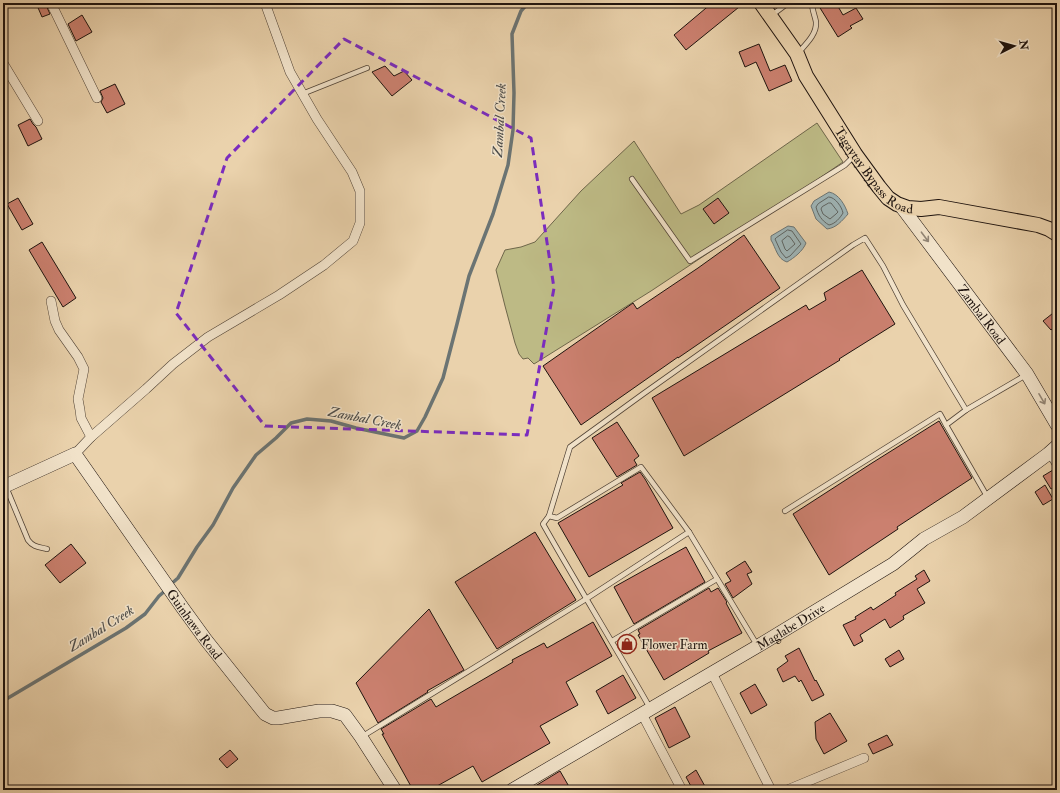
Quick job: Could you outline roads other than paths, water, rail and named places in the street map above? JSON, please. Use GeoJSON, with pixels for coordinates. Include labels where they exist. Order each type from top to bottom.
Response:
{"type":"FeatureCollection","features":[{"type":"Feature","properties":{"kind":"main road","name":"Tagaytay Bypass Road"},"geometry":{"type":"LineString","coordinates":[[761,3],[797,54],[806,76],[855,154],[884,194],[892,201],[908,208],[921,209],[938,206],[1038,225],[1057,234]]}},
{"type":"Feature","properties":{"kind":"street"},"geometry":{"type":"LineString","coordinates":[[51,3],[97,98]]}},
{"type":"Feature","properties":{"kind":"street"},"geometry":{"type":"LineString","coordinates":[[4,486],[75,454],[91,437],[184,355],[208,337],[279,295],[324,265],[353,241],[360,223],[360,191],[352,172],[317,119],[290,72],[265,3]]}},
{"type":"Feature","properties":{"kind":"street"},"geometry":{"type":"LineString","coordinates":[[3,63],[38,121]]}},
{"type":"Feature","properties":{"kind":"street","name":"Zambal Road"},"geometry":{"type":"LineString","coordinates":[[902,206],[1027,374],[1057,425]]}},
{"type":"Feature","properties":{"kind":"street"},"geometry":{"type":"LineString","coordinates":[[51,301],[54,321],[78,357],[84,369],[78,399],[81,418],[91,437]]}},
{"type":"Feature","properties":{"kind":"street","name":"Maglabe Drive"},"geometry":{"type":"LineString","coordinates":[[512,790],[758,646],[893,564],[924,540],[963,517],[1052,450]]}},
{"type":"Feature","properties":{"kind":"street","name":"Guinhawa Road"},"geometry":{"type":"LineString","coordinates":[[75,454],[206,640],[265,714],[273,718],[319,711],[332,711],[345,715],[395,790]]}},
{"type":"Feature","properties":{"kind":"street"},"geometry":{"type":"LineString","coordinates":[[712,673],[770,790]]}},
{"type":"Feature","properties":{"kind":"street"},"geometry":{"type":"LineString","coordinates":[[646,711],[682,790]]}},
{"type":"Feature","properties":{"kind":"street"},"geometry":{"type":"LineString","coordinates":[[787,790],[864,758]]}},
{"type":"Feature","properties":{"kind":"lane"},"geometry":{"type":"LineString","coordinates":[[770,16],[788,3]]}},
{"type":"Feature","properties":{"kind":"lane"},"geometry":{"type":"LineString","coordinates":[[797,54],[808,42],[815,31],[816,23],[812,3]]}},
{"type":"Feature","properties":{"kind":"lane"},"geometry":{"type":"LineString","coordinates":[[302,94],[367,68]]}},
{"type":"Feature","properties":{"kind":"lane"},"geometry":{"type":"LineString","coordinates":[[632,179],[690,261],[845,165],[855,154]]}},
{"type":"Feature","properties":{"kind":"lane"},"geometry":{"type":"LineString","coordinates":[[646,711],[612,641],[543,524],[549,516],[570,447],[834,258],[865,238],[966,410]]}},
{"type":"Feature","properties":{"kind":"lane"},"geometry":{"type":"LineString","coordinates":[[946,425],[966,410],[1027,374]]}},
{"type":"Feature","properties":{"kind":"lane"},"geometry":{"type":"LineString","coordinates":[[785,511],[940,414],[988,498]]}},
{"type":"Feature","properties":{"kind":"lane"},"geometry":{"type":"LineString","coordinates":[[1052,450],[1057,468]]}},
{"type":"Feature","properties":{"kind":"lane"},"geometry":{"type":"LineString","coordinates":[[549,516],[556,518],[640,467],[689,532],[758,646]]}},
{"type":"Feature","properties":{"kind":"lane"},"geometry":{"type":"LineString","coordinates":[[4,486],[28,540],[31,544],[47,549]]}},
{"type":"Feature","properties":{"kind":"lane"},"geometry":{"type":"LineString","coordinates":[[361,737],[586,599],[689,532]]}},
{"type":"Feature","properties":{"kind":"lane"},"geometry":{"type":"LineString","coordinates":[[612,641],[717,579]]}},
{"type":"Feature","properties":{"kind":"water"},"geometry":{"type":"Polygon","coordinates":[[[829,192],[839,197],[848,214],[836,226],[827,229],[816,219],[811,206],[814,201],[829,192]]]}},
{"type":"Feature","properties":{"kind":"water"},"geometry":{"type":"Polygon","coordinates":[[[788,226],[794,227],[806,243],[798,254],[787,262],[779,256],[771,240],[771,236],[788,226]]]}},
{"type":"Feature","properties":{"kind":"waterway","name":"Zambal Creek"},"geometry":{"type":"LineString","coordinates":[[170,585],[178,578],[197,547],[213,525],[233,488],[256,455],[291,423],[307,419],[331,421],[404,438],[417,431],[443,378],[469,276],[493,214],[508,165],[513,130],[514,93],[512,34],[521,11],[528,3]]}},
{"type":"Feature","properties":{"kind":"waterway","name":"Zambal Creek"},"geometry":{"type":"LineString","coordinates":[[3,701],[126,628],[145,614],[159,596],[166,590]]}},
{"type":"Feature","properties":{"kind":"place","name":"Flower Farm"},"geometry":{"type":"Point","coordinates":[627,644]}}]}
